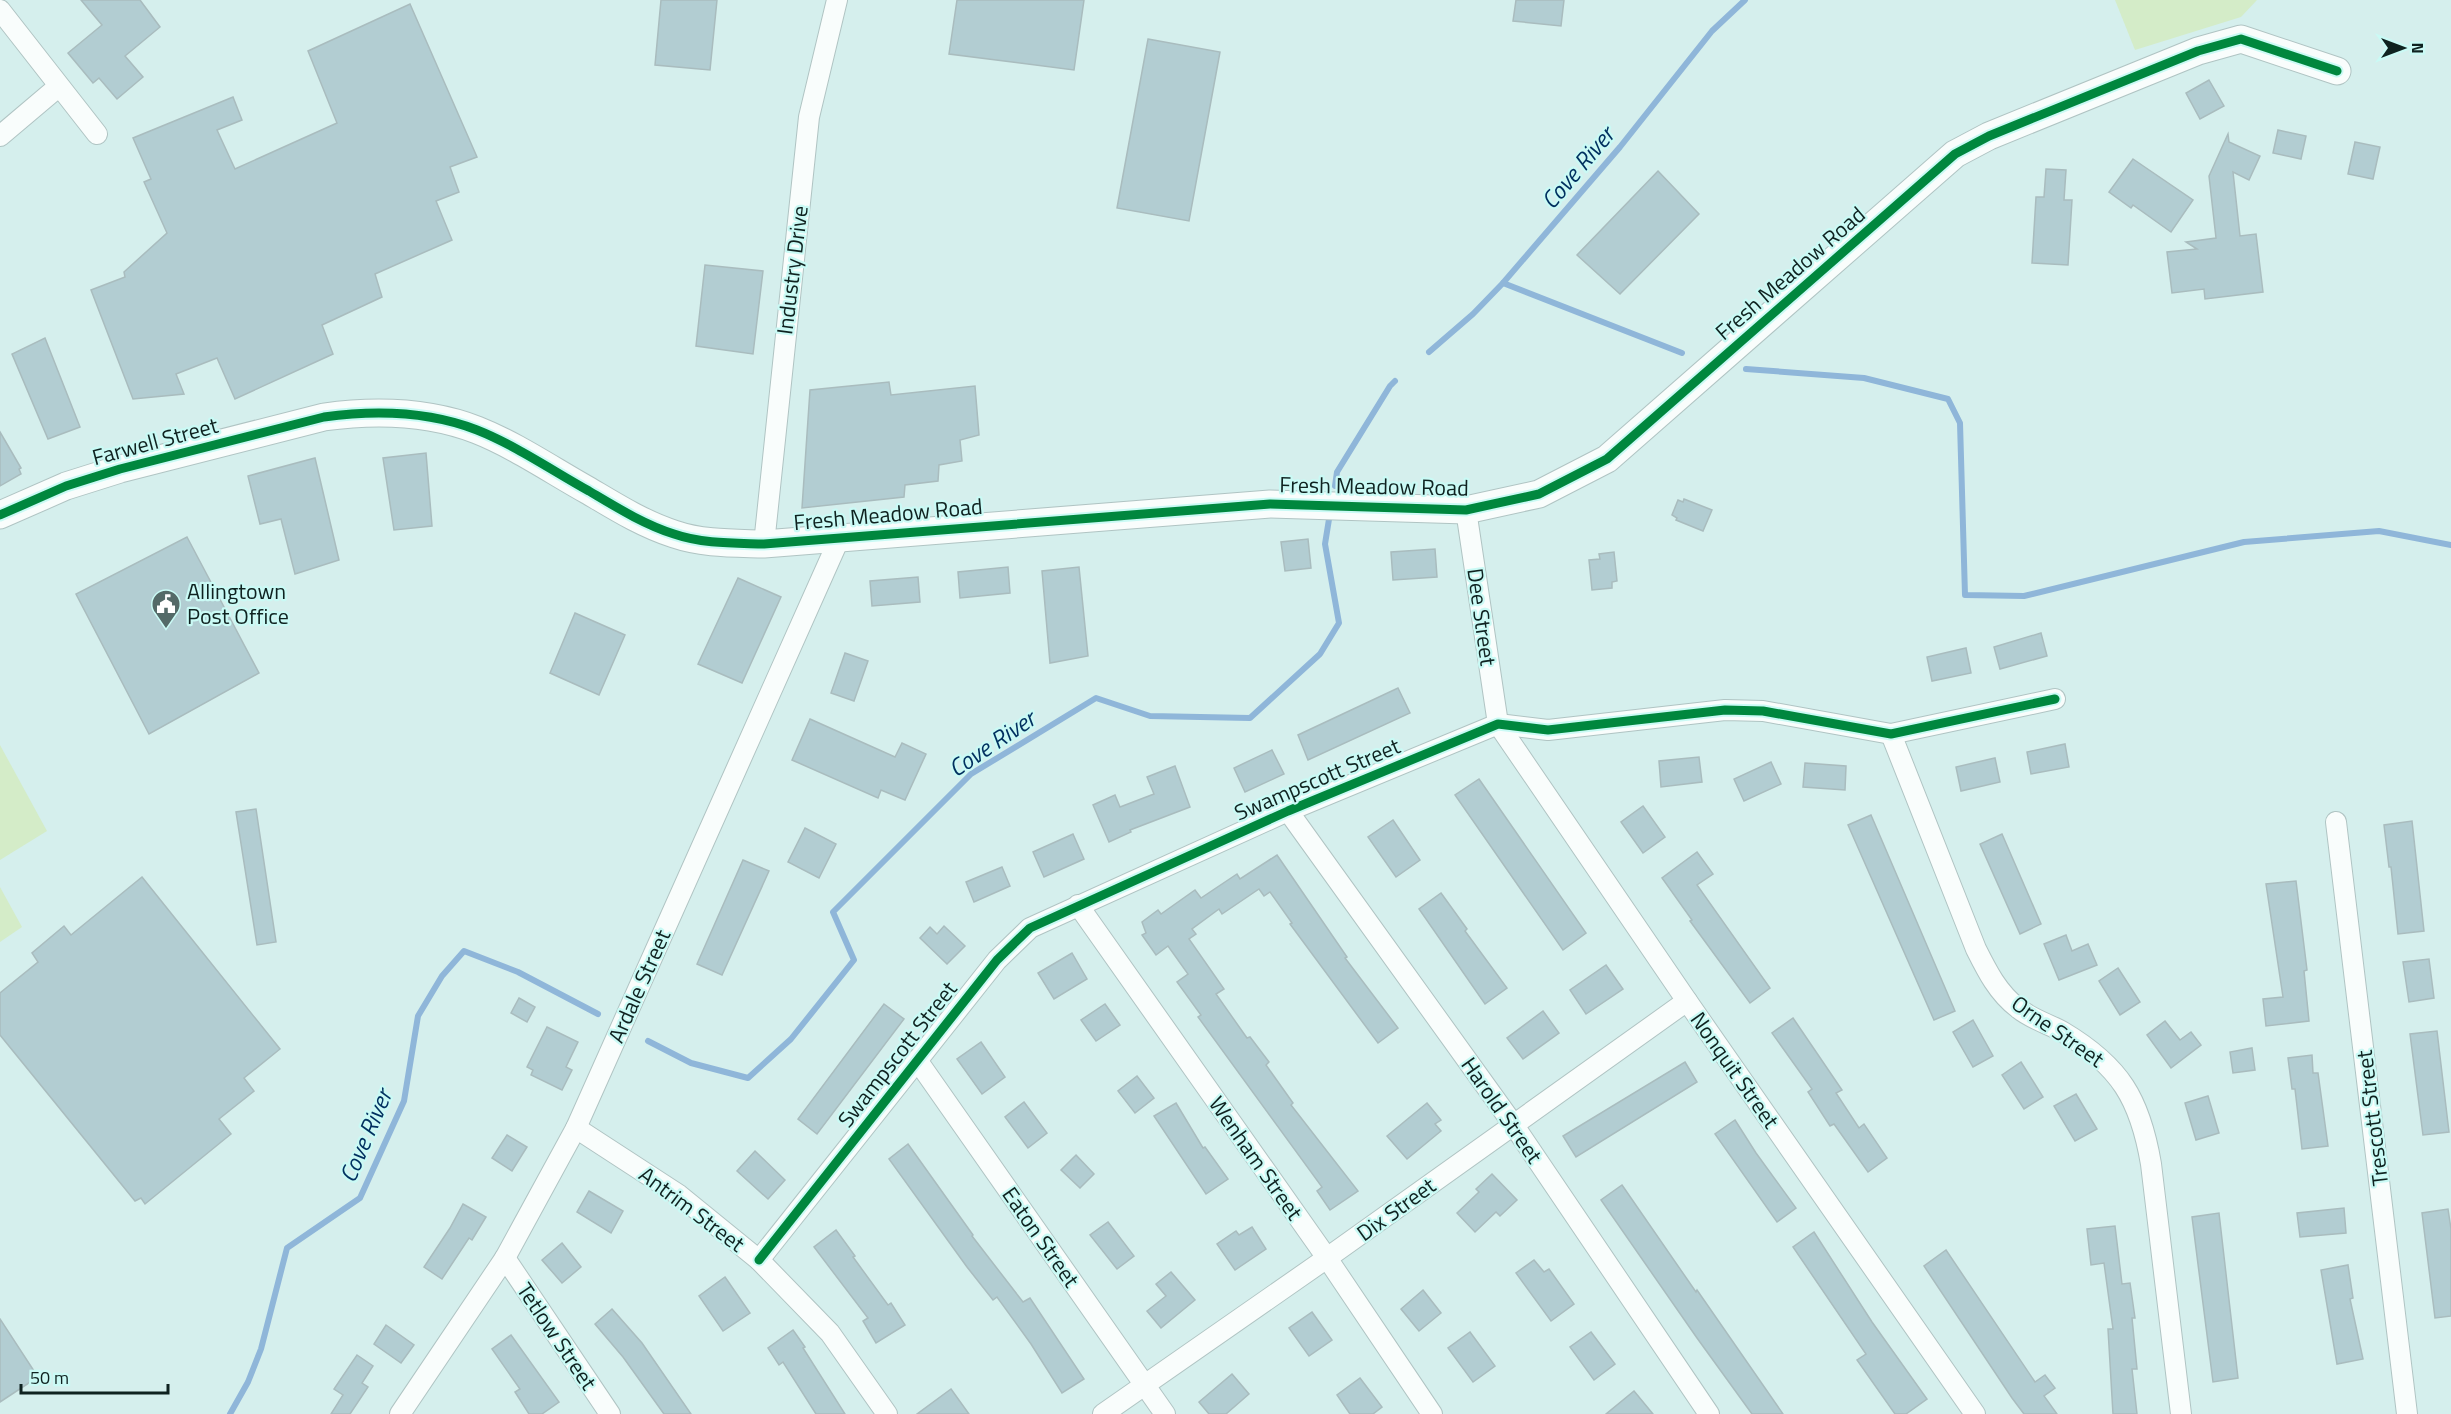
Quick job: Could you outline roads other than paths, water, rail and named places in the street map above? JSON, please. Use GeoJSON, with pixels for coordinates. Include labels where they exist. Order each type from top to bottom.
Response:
{"type":"FeatureCollection","features":[{"type":"Feature","properties":{"kind":"street","name":"Industry Drive"},"geometry":{"type":"LineString","coordinates":[[764,543],[809,117],[837,0]]}},
{"type":"Feature","properties":{"kind":"street"},"geometry":{"type":"LineString","coordinates":[[0,10],[58,87],[86,117],[97,134]]}},
{"type":"Feature","properties":{"kind":"street","name":"Fresh Meadow Road"},"geometry":{"type":"LineString","coordinates":[[324,417],[351,413],[387,413],[441,420],[477,430],[640,521],[708,542],[764,543],[1270,504],[1466,510],[1539,494],[1607,459],[1955,154],[1989,136],[2198,51],[2241,39],[2337,71]]}},
{"type":"Feature","properties":{"kind":"street"},"geometry":{"type":"LineString","coordinates":[[0,136],[58,87]]}},
{"type":"Feature","properties":{"kind":"street","name":"Farwell Street"},"geometry":{"type":"LineString","coordinates":[[0,515],[66,486],[120,469],[324,417]]}},
{"type":"Feature","properties":{"kind":"street","name":"Dee Street"},"geometry":{"type":"LineString","coordinates":[[1466,510],[1498,724]]}},
{"type":"Feature","properties":{"kind":"street","name":"Ardale Street"},"geometry":{"type":"LineString","coordinates":[[400,1414],[505,1258],[576,1128],[840,537]]}},
{"type":"Feature","properties":{"kind":"street","name":"Swampscott Street"},"geometry":{"type":"LineString","coordinates":[[759,1260],[997,960],[1030,928],[1288,811],[1498,724],[1548,730],[1725,710],[1763,711],[1891,734],[2055,699]]}},
{"type":"Feature","properties":{"kind":"street","name":"Nonquit Street"},"geometry":{"type":"LineString","coordinates":[[1498,724],[1687,1002],[1975,1414]]}},
{"type":"Feature","properties":{"kind":"street","name":"Orne Street"},"geometry":{"type":"LineString","coordinates":[[1891,734],[1976,949],[1994,983],[2018,1009],[2091,1051],[2115,1072],[2132,1098],[2145,1129],[2181,1414]]}},
{"type":"Feature","properties":{"kind":"street","name":"Harold Street"},"geometry":{"type":"LineString","coordinates":[[1288,811],[1513,1124],[1709,1414]]}},
{"type":"Feature","properties":{"kind":"street","name":"Trescott Street"},"geometry":{"type":"LineString","coordinates":[[2336,822],[2407,1414]]}},
{"type":"Feature","properties":{"kind":"street","name":"Wenham Street"},"geometry":{"type":"LineString","coordinates":[[1078,905],[1327,1258],[1432,1414]]}},
{"type":"Feature","properties":{"kind":"street","name":"Dix Street"},"geometry":{"type":"LineString","coordinates":[[1103,1414],[1687,1002]]}},
{"type":"Feature","properties":{"kind":"street","name":"Eaton Street"},"geometry":{"type":"LineString","coordinates":[[917,1060],[1165,1414]]}},
{"type":"Feature","properties":{"kind":"street","name":"Antrim Street"},"geometry":{"type":"LineString","coordinates":[[576,1128],[679,1195],[759,1260],[830,1333],[887,1414]]}},
{"type":"Feature","properties":{"kind":"street","name":"Tetlow Street"},"geometry":{"type":"LineString","coordinates":[[505,1258],[610,1414]]}},
{"type":"Feature","properties":{"kind":"waterway","name":"Cove River"},"geometry":{"type":"LineString","coordinates":[[1429,352],[1473,314],[1503,283],[1620,147],[1712,31],[1745,0]]}},
{"type":"Feature","properties":{"kind":"waterway"},"geometry":{"type":"LineString","coordinates":[[1503,283],[1682,353]]}},
{"type":"Feature","properties":{"kind":"waterway"},"geometry":{"type":"LineString","coordinates":[[1746,369],[1864,378],[1948,399],[1960,423],[1965,595],[2024,596],[2244,542],[2379,531],[2451,545]]}},
{"type":"Feature","properties":{"kind":"waterway","name":"Cove River"},"geometry":{"type":"LineString","coordinates":[[1335,486],[1337,472],[1395,381]]}},
{"type":"Feature","properties":{"kind":"waterway","name":"Cove River"},"geometry":{"type":"LineString","coordinates":[[648,1041],[691,1063],[748,1078],[791,1039],[854,960],[833,912],[971,774],[1096,698],[1150,716],[1250,718],[1320,654],[1339,623],[1325,544],[1330,513]]}},
{"type":"Feature","properties":{"kind":"waterway","name":"Cove River"},"geometry":{"type":"LineString","coordinates":[[230,1414],[248,1382],[261,1349],[287,1248],[360,1198],[404,1101],[418,1016],[442,976],[464,951],[518,972],[598,1014]]}},
{"type":"Feature","properties":{"kind":"place","name":"Allingtown Post Office"},"geometry":{"type":"Point","coordinates":[166,630]}}]}
